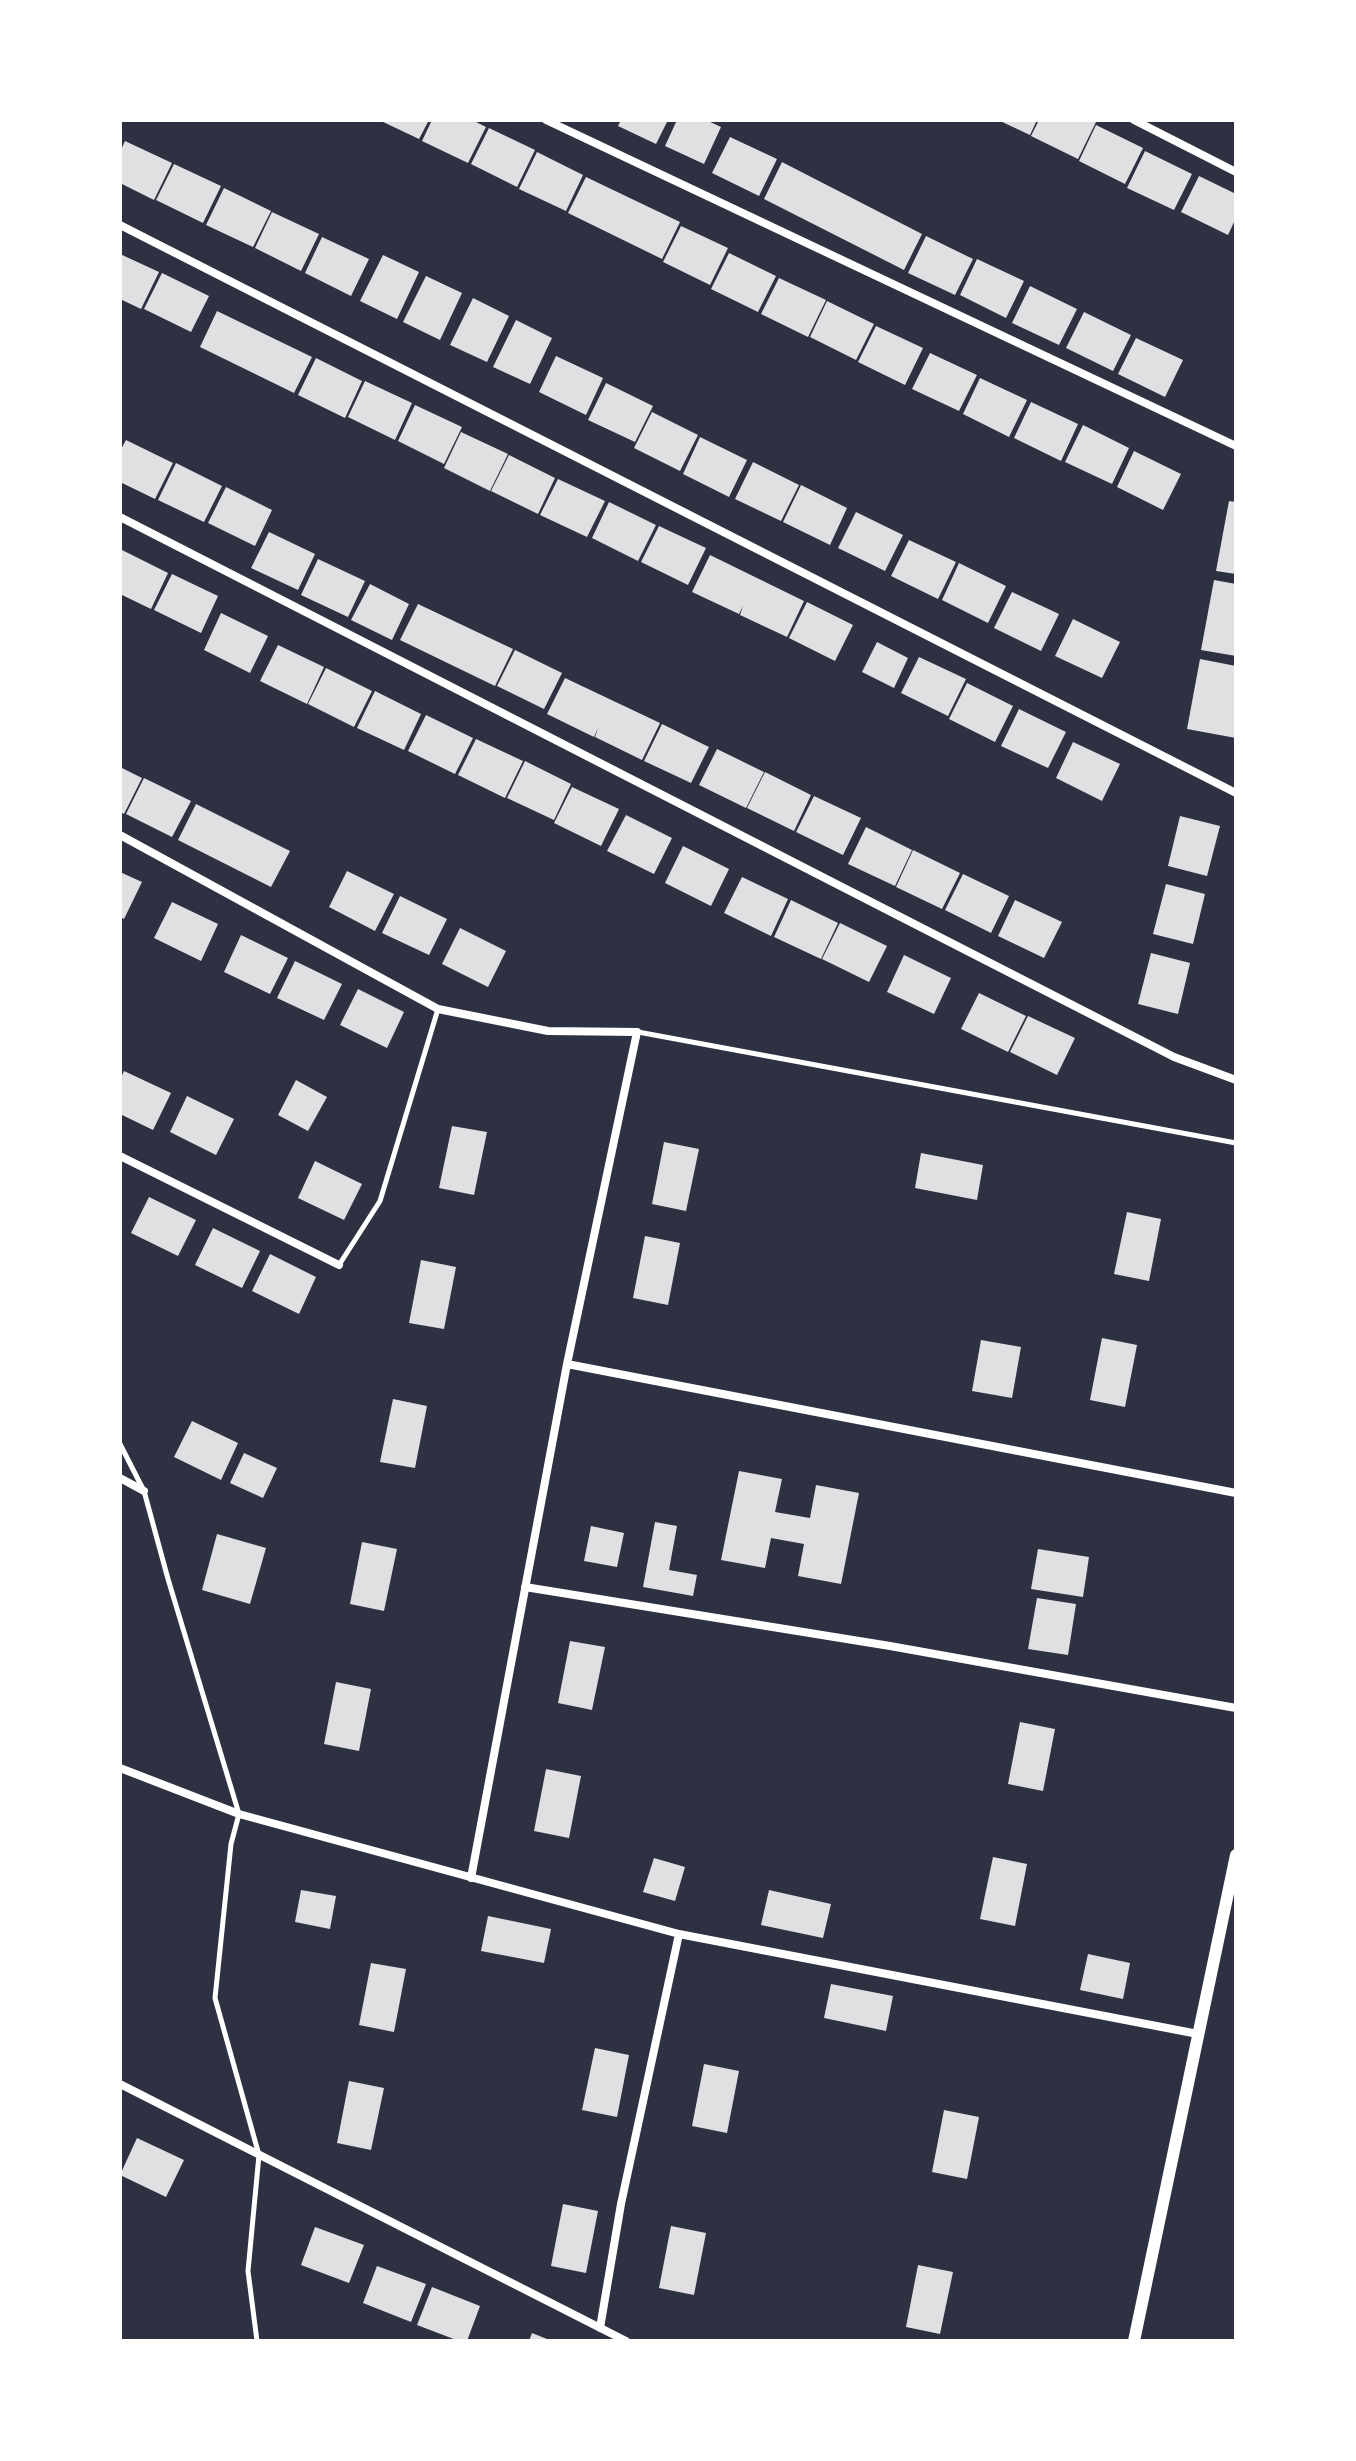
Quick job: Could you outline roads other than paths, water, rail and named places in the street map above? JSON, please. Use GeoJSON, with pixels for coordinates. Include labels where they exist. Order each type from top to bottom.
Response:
{"type":"FeatureCollection","features":[{"type":"Feature","properties":{"kind":"street"},"geometry":{"type":"LineString","coordinates":[[546,120],[1236,446]]}},
{"type":"Feature","properties":{"kind":"street"},"geometry":{"type":"LineString","coordinates":[[1134,120],[1236,172]]}},
{"type":"Feature","properties":{"kind":"street"},"geometry":{"type":"LineString","coordinates":[[120,225],[1236,793]]}},
{"type":"Feature","properties":{"kind":"street"},"geometry":{"type":"LineString","coordinates":[[120,517],[1174,1057],[1236,1080]]}},
{"type":"Feature","properties":{"kind":"street"},"geometry":{"type":"LineString","coordinates":[[120,835],[438,1009],[548,1031],[637,1032],[567,1364],[471,1878]]}},
{"type":"Feature","properties":{"kind":"street"},"geometry":{"type":"LineString","coordinates":[[120,1156],[339,1265]]}},
{"type":"Feature","properties":{"kind":"street"},"geometry":{"type":"LineString","coordinates":[[567,1364],[1236,1493]]}},
{"type":"Feature","properties":{"kind":"street"},"geometry":{"type":"LineString","coordinates":[[120,1478],[144,1491]]}},
{"type":"Feature","properties":{"kind":"street"},"geometry":{"type":"LineString","coordinates":[[525,1587],[890,1646],[1236,1708]]}},
{"type":"Feature","properties":{"kind":"street"},"geometry":{"type":"LineString","coordinates":[[120,1768],[239,1814],[679,1934],[1198,2034]]}},
{"type":"Feature","properties":{"kind":"street"},"geometry":{"type":"LineString","coordinates":[[1134,2341],[1236,1855]]}},
{"type":"Feature","properties":{"kind":"street"},"geometry":{"type":"LineString","coordinates":[[600,2328],[621,2204],[679,1934]]}},
{"type":"Feature","properties":{"kind":"street"},"geometry":{"type":"LineString","coordinates":[[120,2084],[626,2341]]}},
{"type":"Feature","properties":{"kind":"lane"},"geometry":{"type":"LineString","coordinates":[[339,1265],[380,1201],[438,1009]]}},
{"type":"Feature","properties":{"kind":"lane"},"geometry":{"type":"LineString","coordinates":[[637,1032],[1236,1143]]}},
{"type":"Feature","properties":{"kind":"lane"},"geometry":{"type":"LineString","coordinates":[[120,1444],[144,1491],[239,1814],[231,1844],[215,1998],[259,2155],[248,2271],[257,2341]]}}]}
